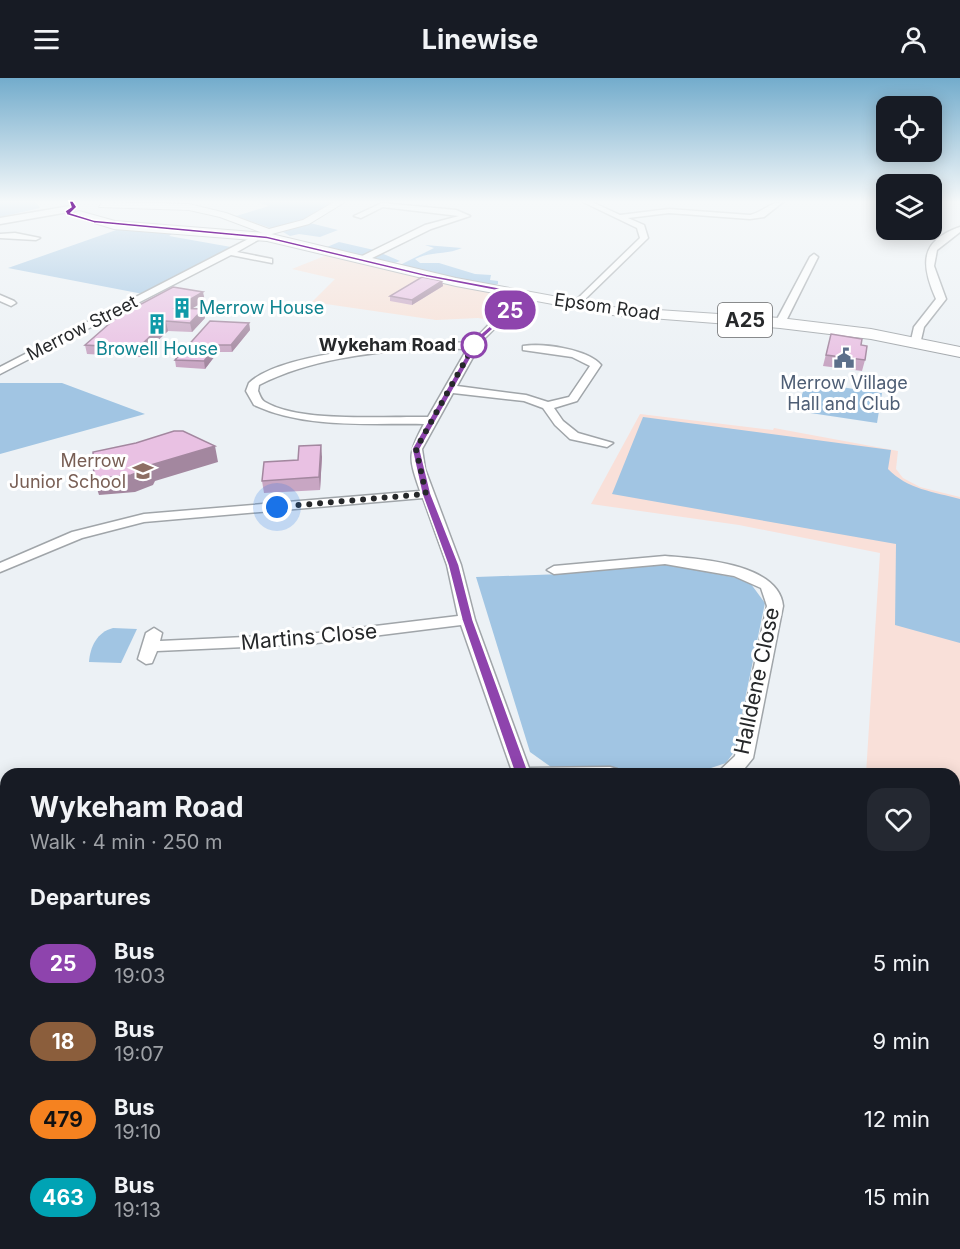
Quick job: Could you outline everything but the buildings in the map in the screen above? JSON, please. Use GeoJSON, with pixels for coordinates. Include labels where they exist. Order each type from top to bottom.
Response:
{"type":"FeatureCollection","features":[{"type":"Feature","properties":{"kind":"main road","name":"Epsom Road"},"geometry":{"type":"LineString","coordinates":[[352,257],[446,280],[577,304],[644,314],[780,323],[918,342],[960,352]]}},
{"type":"Feature","properties":{"kind":"street","name":"Merrow Street"},"geometry":{"type":"LineString","coordinates":[[0,371],[219,257]]}},
{"type":"Feature","properties":{"kind":"street"},"geometry":{"type":"LineString","coordinates":[[249,257],[269,261]]}},
{"type":"Feature","properties":{"kind":"street"},"geometry":{"type":"LineString","coordinates":[[363,259],[368,257]]}},
{"type":"Feature","properties":{"kind":"street"},"geometry":{"type":"LineString","coordinates":[[577,304],[625,257]]}},
{"type":"Feature","properties":{"kind":"street"},"geometry":{"type":"LineString","coordinates":[[780,323],[814,257]]}},
{"type":"Feature","properties":{"kind":"street"},"geometry":{"type":"LineString","coordinates":[[918,342],[916,339],[919,327],[941,299],[932,279],[930,257]]}},
{"type":"Feature","properties":{"kind":"street"},"geometry":{"type":"LineString","coordinates":[[520,768],[467,620],[454,565],[426,494],[416,449],[473,346],[496,321],[530,296]]}},
{"type":"Feature","properties":{"kind":"street"},"geometry":{"type":"LineString","coordinates":[[0,298],[11,303]]}},
{"type":"Feature","properties":{"kind":"street"},"geometry":{"type":"LineString","coordinates":[[431,421],[296,416],[258,403],[252,391],[254,383],[265,375],[292,366],[413,346],[441,344],[473,346]]}},
{"type":"Feature","properties":{"kind":"street"},"geometry":{"type":"LineString","coordinates":[[451,389],[508,394],[547,406],[573,399],[596,365],[588,358],[537,347]]}},
{"type":"Feature","properties":{"kind":"street"},"geometry":{"type":"LineString","coordinates":[[547,406],[559,423],[574,436],[607,442]]}},
{"type":"Feature","properties":{"kind":"street"},"geometry":{"type":"LineString","coordinates":[[0,567],[77,535],[144,518],[218,510],[335,504],[426,494]]}},
{"type":"Feature","properties":{"kind":"street","name":"Halldene Close"},"geometry":{"type":"LineString","coordinates":[[554,570],[598,564],[667,560],[747,574],[760,580],[773,593],[775,606],[744,758],[735,768]]}},
{"type":"Feature","properties":{"kind":"street","name":"Martins Close"},"geometry":{"type":"LineString","coordinates":[[150,646],[309,639],[467,620]]}},
{"type":"Feature","properties":{"kind":"shaded area"},"geometry":{"type":"Polygon","coordinates":[[[40,257],[213,257],[143,294],[8,268],[40,257]]]}},
{"type":"Feature","properties":{"kind":"shaded area"},"geometry":{"type":"Polygon","coordinates":[[[323,257],[334,257],[432,280],[530,296],[496,321],[478,318],[436,320],[312,302],[335,279],[292,269],[323,257]]]}},
{"type":"Feature","properties":{"kind":"shaded area"},"geometry":{"type":"Polygon","coordinates":[[[364,257],[390,257],[400,261],[392,264],[364,257]]]}},
{"type":"Feature","properties":{"kind":"shaded area"},"geometry":{"type":"Polygon","coordinates":[[[417,257],[422,257],[415,259],[420,263],[439,263],[475,274],[491,275],[490,280],[498,281],[498,284],[493,286],[398,266],[417,257]]]}},
{"type":"Feature","properties":{"kind":"shaded area"},"geometry":{"type":"Polygon","coordinates":[[[806,382],[882,393],[877,423],[797,411],[806,382]]]}},
{"type":"Feature","properties":{"kind":"shaded area"},"geometry":{"type":"Polygon","coordinates":[[[0,383],[62,383],[145,414],[0,454],[0,383]]]}},
{"type":"Feature","properties":{"kind":"shaded area"},"geometry":{"type":"Polygon","coordinates":[[[640,414],[773,430],[774,428],[898,451],[896,469],[903,478],[920,487],[960,497],[960,768],[866,768],[880,553],[739,525],[591,504],[640,414]]]}},
{"type":"Feature","properties":{"kind":"shaded area"},"geometry":{"type":"Polygon","coordinates":[[[643,417],[891,450],[888,469],[895,476],[921,489],[960,499],[960,643],[895,625],[896,544],[612,494],[643,417]]]}},
{"type":"Feature","properties":{"kind":"shaded area"},"geometry":{"type":"Polygon","coordinates":[[[658,563],[748,580],[765,603],[734,752],[726,763],[711,768],[551,767],[530,752],[476,577],[562,574],[658,563]]]}},
{"type":"Feature","properties":{"kind":"shaded area"},"geometry":{"type":"Polygon","coordinates":[[[137,629],[121,663],[89,662],[95,641],[107,630],[137,629]]]}},
{"type":"Feature","properties":{"kind":"bus line","name":"25"},"geometry":{"type":"LineString","coordinates":[[354,257],[426,275],[530,296],[496,321],[478,339],[416,449],[426,494],[454,565],[467,620],[520,768]]}},
{"type":"Feature","properties":{"kind":"place","name":"Merrow House"},"geometry":{"type":"Point","coordinates":[182,308]}},
{"type":"Feature","properties":{"kind":"place","name":"Browell House"},"geometry":{"type":"Point","coordinates":[157,324]}},
{"type":"Feature","properties":{"kind":"place","name":"Wykeham Road"},"geometry":{"type":"Point","coordinates":[474,345]}},
{"type":"Feature","properties":{"kind":"place","name":"Merrow Village Hall and Club"},"geometry":{"type":"Point","coordinates":[844,358]}},
{"type":"Feature","properties":{"kind":"place","name":"Merrow Junior School"},"geometry":{"type":"Point","coordinates":[143,471]}},
{"type":"Feature","properties":{"kind":"route"},"geometry":{"type":"LineString","coordinates":[[277,507],[345,503],[426,494],[416,449],[474,345]]}}]}
